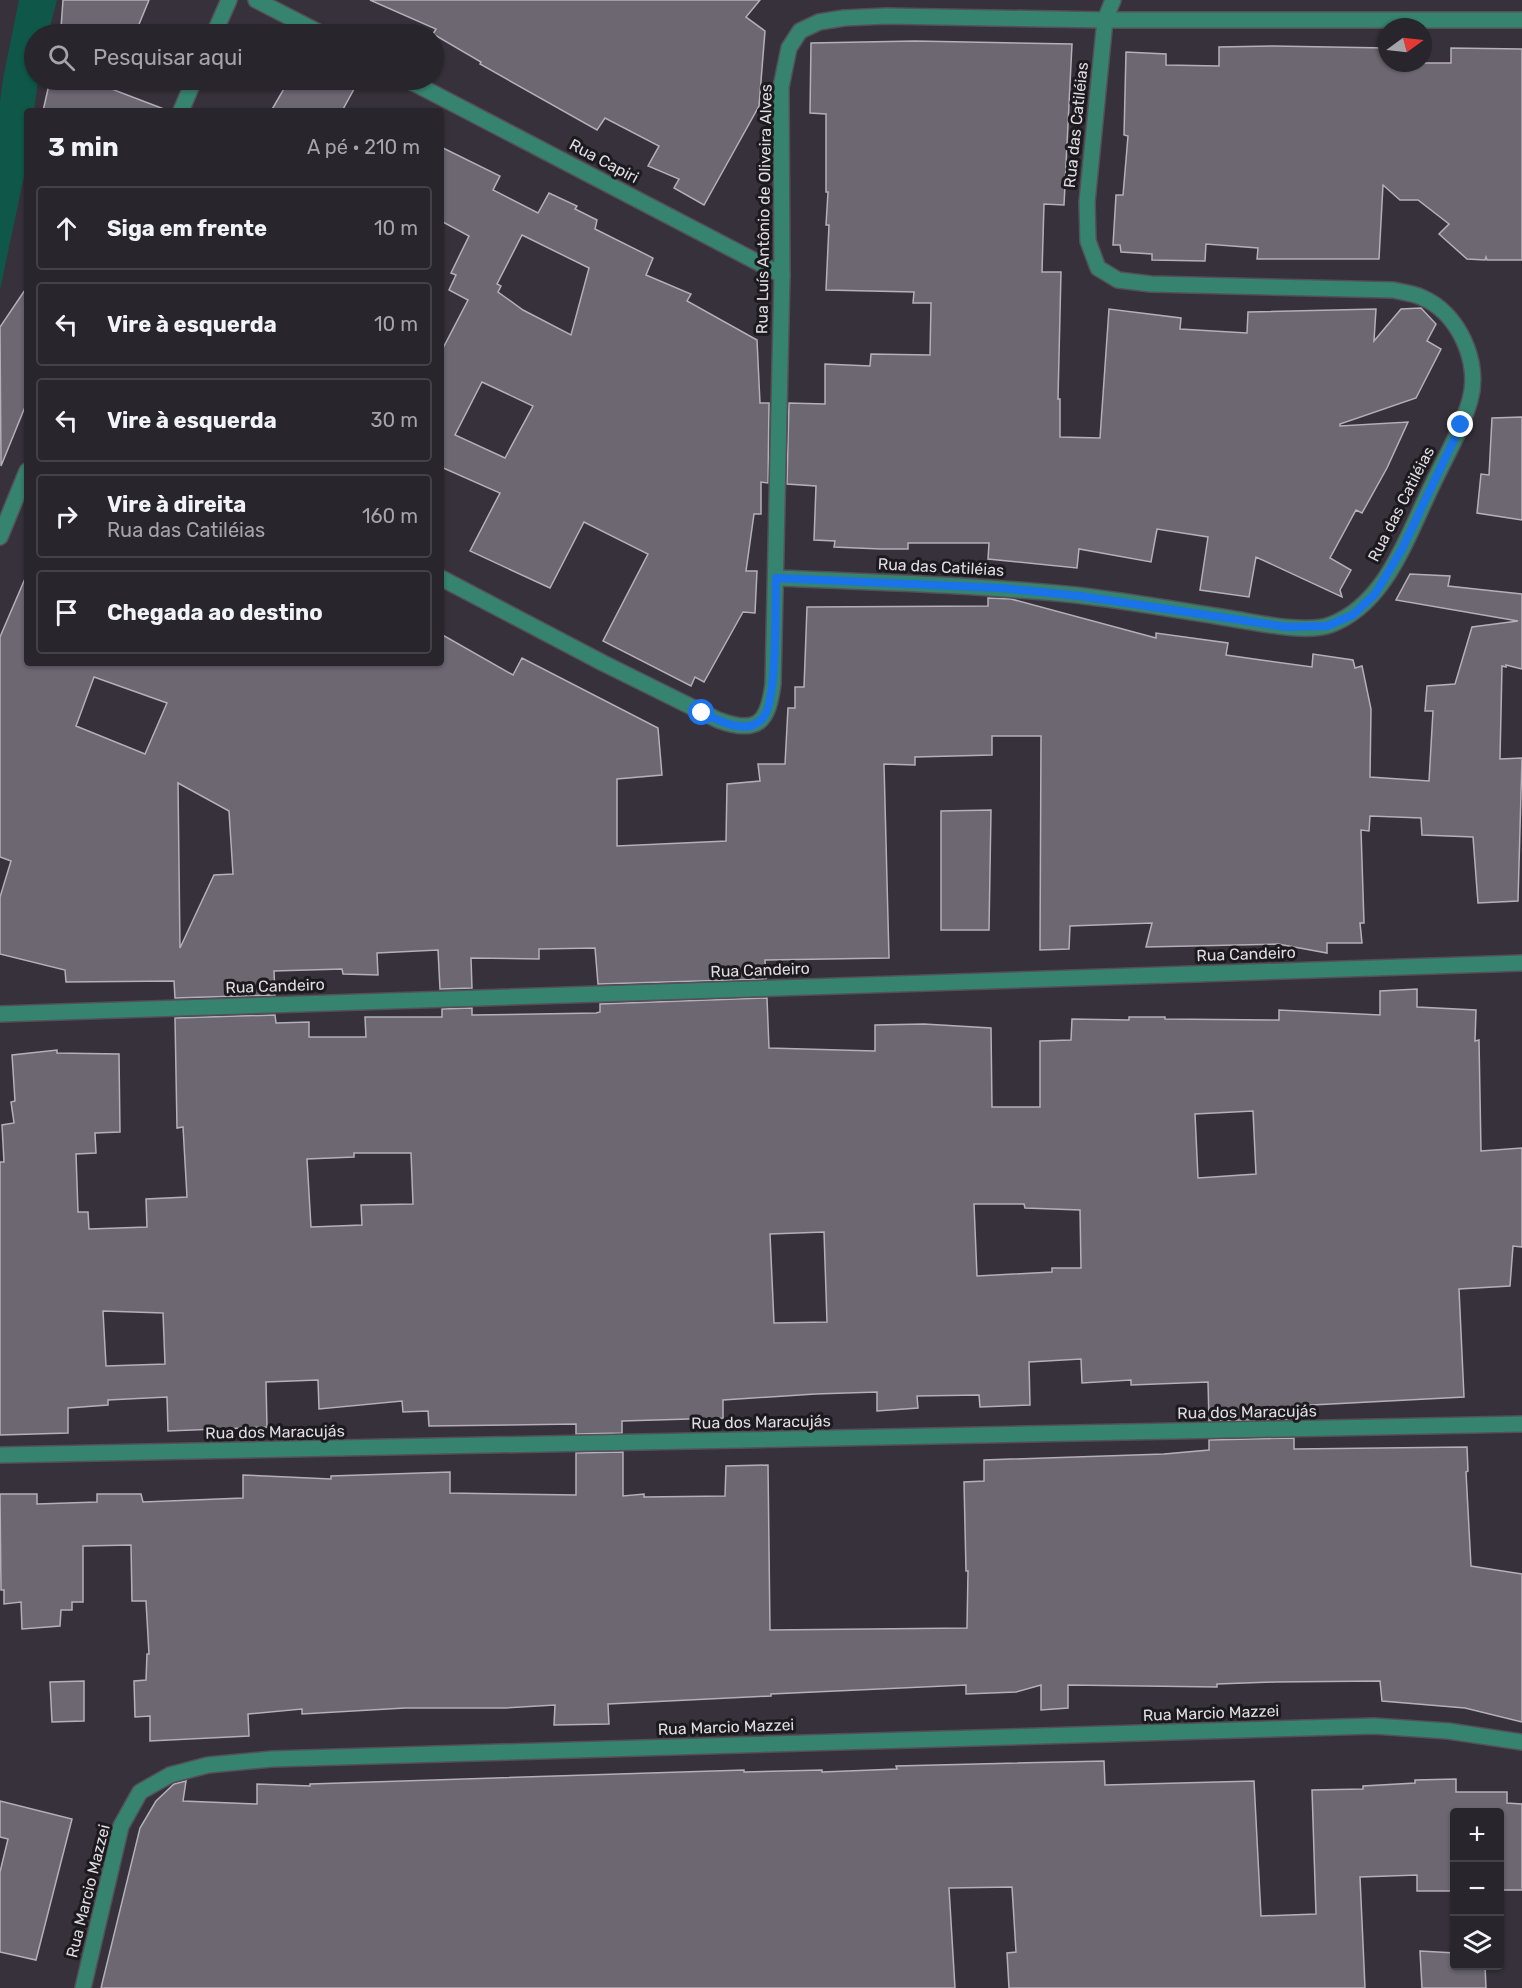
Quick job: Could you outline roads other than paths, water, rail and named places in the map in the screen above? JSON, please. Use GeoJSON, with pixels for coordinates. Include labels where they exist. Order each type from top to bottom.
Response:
{"type":"FeatureCollection","features":[{"type":"Feature","properties":{"kind":"street"},"geometry":{"type":"LineString","coordinates":[[218,24],[229,0]]}},
{"type":"Feature","properties":{"kind":"street"},"geometry":{"type":"LineString","coordinates":[[256,0],[303,24]]}},
{"type":"Feature","properties":{"kind":"street","name":"Rua das Catiléias"},"geometry":{"type":"LineString","coordinates":[[776,578],[1000,588],[1080,596],[1287,627],[1327,626],[1353,615],[1375,594],[1402,549],[1461,425],[1471,397],[1472,365],[1464,337],[1446,313],[1422,297],[1393,290],[1151,284],[1118,280],[1098,268],[1088,241],[1087,202],[1105,20],[1113,0]]}},
{"type":"Feature","properties":{"kind":"street","name":"Rua Luís Antônio de Oliveira Alves"},"geometry":{"type":"LineString","coordinates":[[444,580],[702,713],[734,726],[748,726],[762,720],[770,707],[773,684],[782,275],[781,87],[789,48],[800,31],[819,22],[886,16],[1105,20],[1522,20]]}},
{"type":"Feature","properties":{"kind":"street"},"geometry":{"type":"LineString","coordinates":[[182,108],[190,90]]}},
{"type":"Feature","properties":{"kind":"street","name":"Rua Capiri"},"geometry":{"type":"LineString","coordinates":[[427,90],[782,275]]}},
{"type":"Feature","properties":{"kind":"street"},"geometry":{"type":"LineString","coordinates":[[0,537],[24,478]]}},
{"type":"Feature","properties":{"kind":"street","name":"Rua Candeiro"},"geometry":{"type":"LineString","coordinates":[[0,1014],[1522,963]]}},
{"type":"Feature","properties":{"kind":"street","name":"Rua dos Maracujás"},"geometry":{"type":"LineString","coordinates":[[0,1455],[1522,1424]]}},
{"type":"Feature","properties":{"kind":"street","name":"Rua Marcio Mazzei"},"geometry":{"type":"LineString","coordinates":[[83,1988],[121,1826],[140,1792],[170,1775],[208,1765],[272,1759],[1374,1726],[1448,1731],[1522,1742]]}}]}
